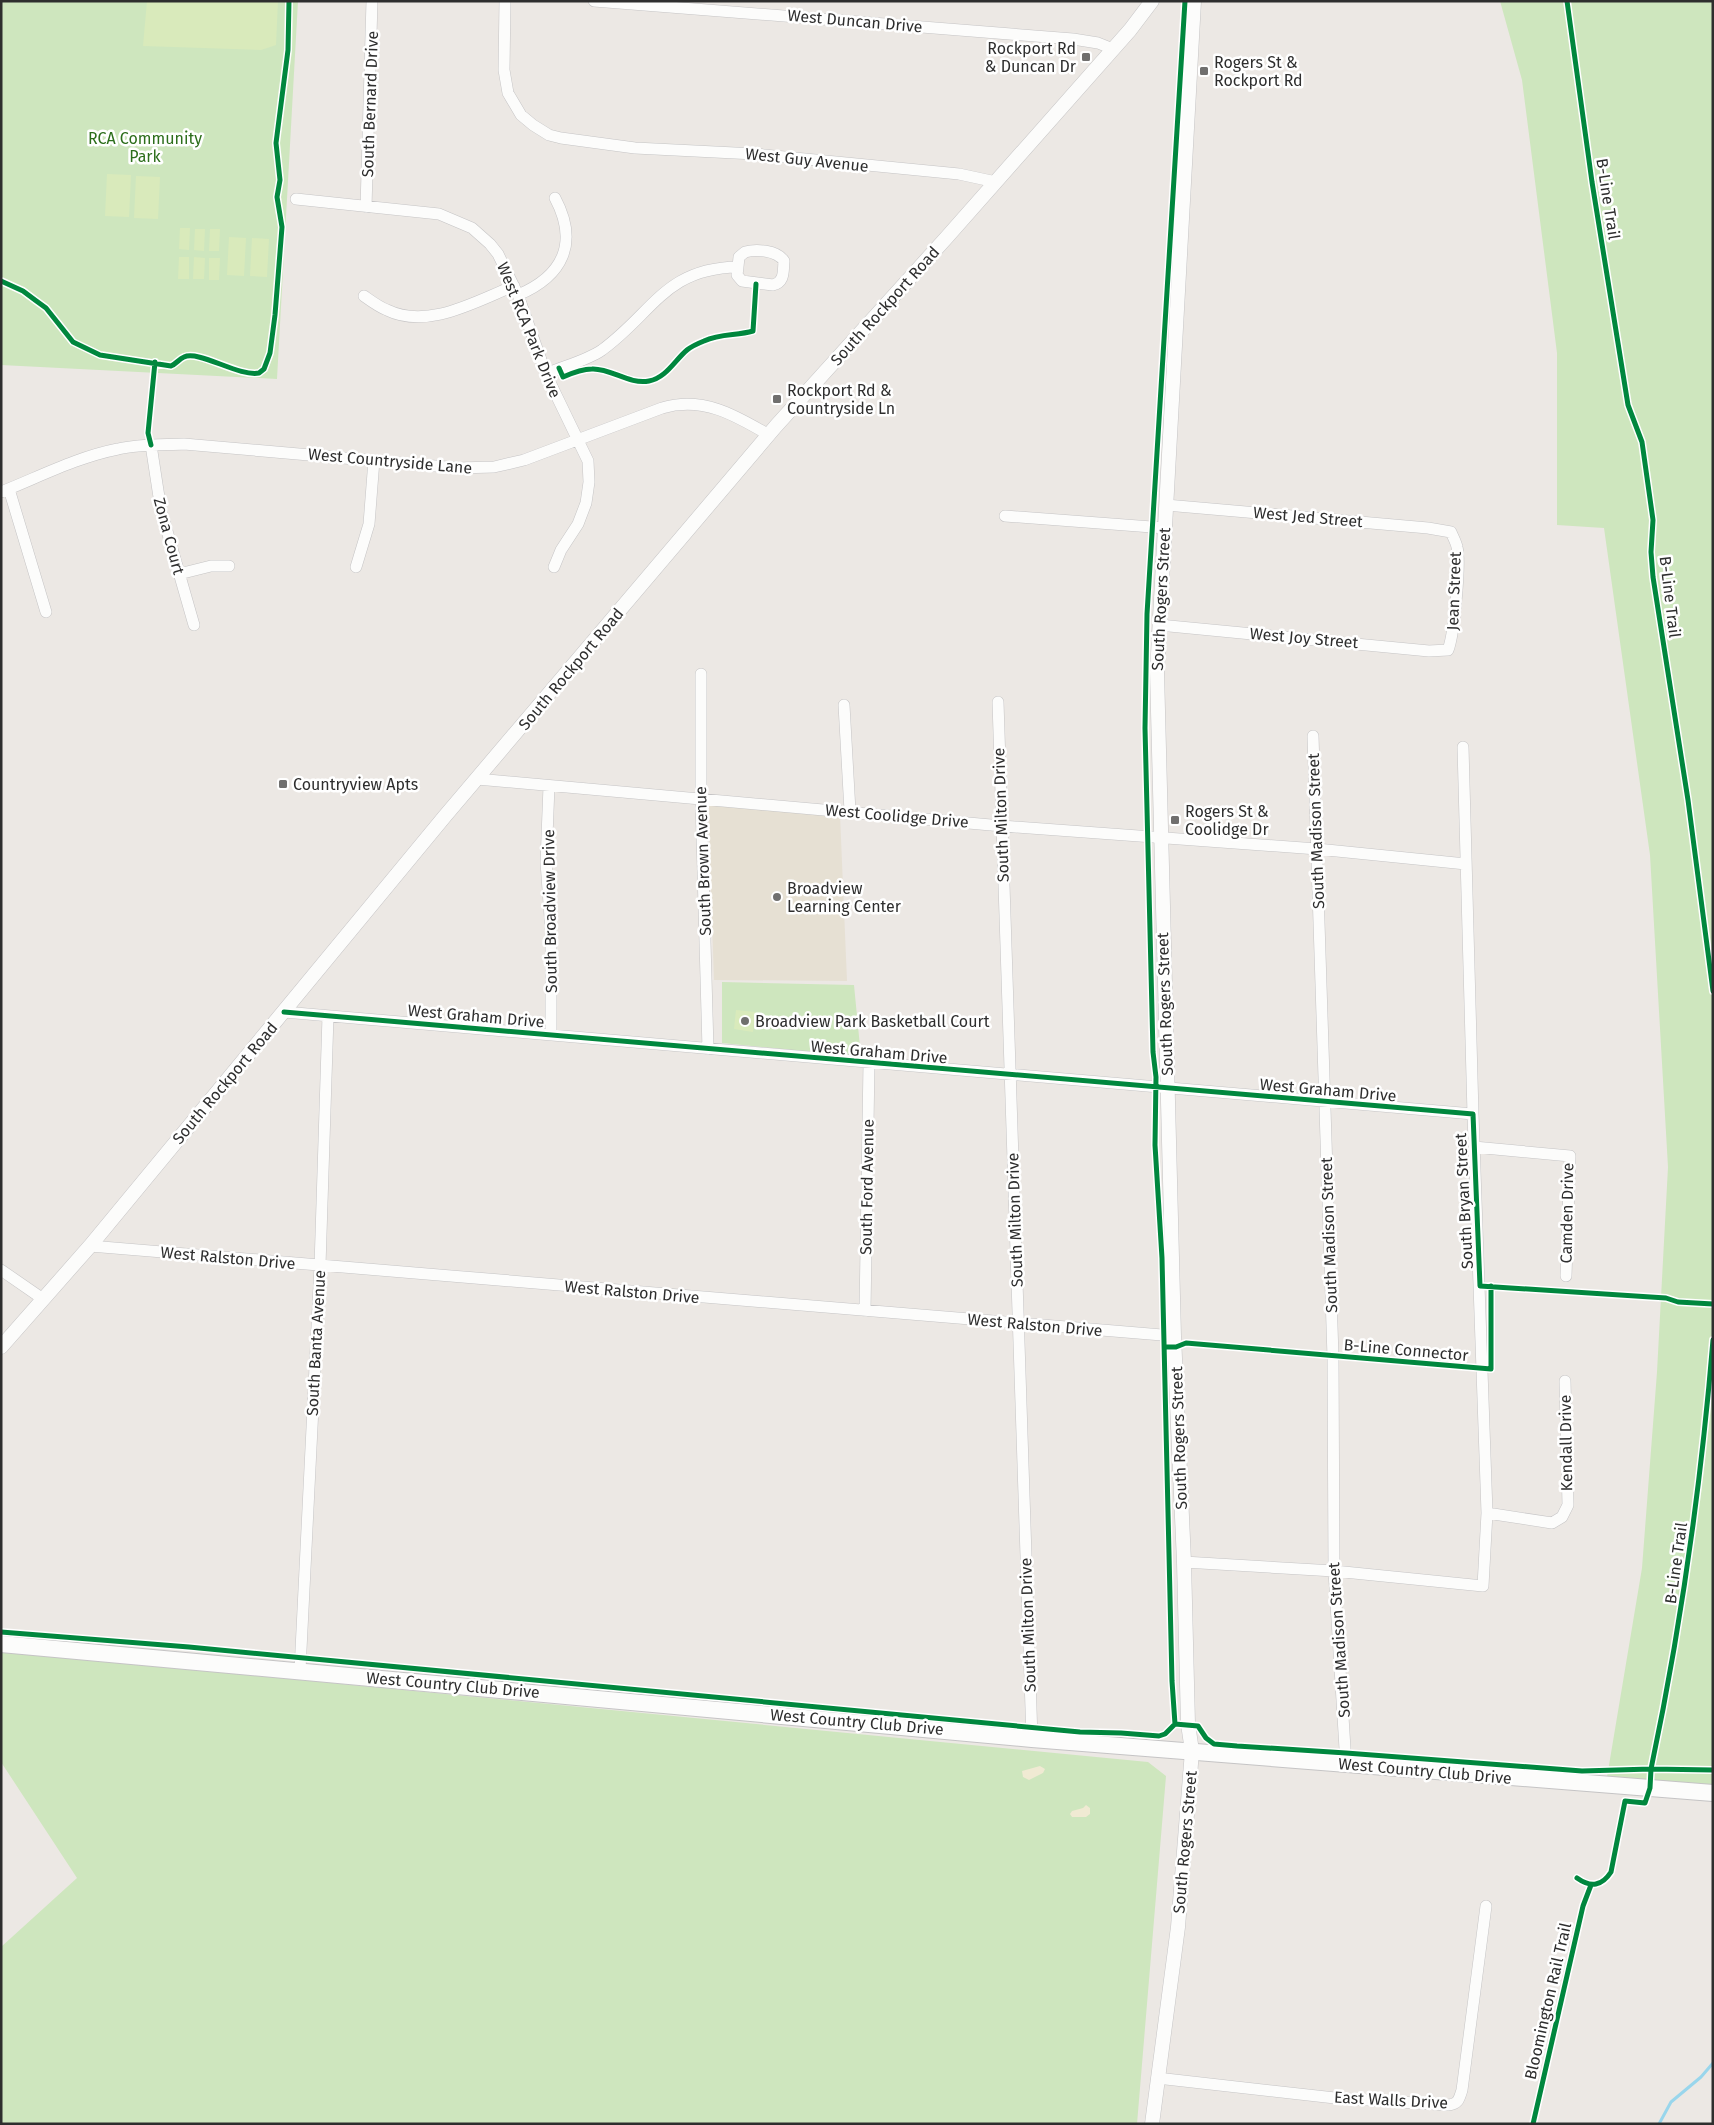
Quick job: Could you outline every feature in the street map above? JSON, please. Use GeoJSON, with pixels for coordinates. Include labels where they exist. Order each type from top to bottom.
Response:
{"type":"FeatureCollection","features":[{"type":"Feature","properties":{"kind":"main road","name":"West Country Club Drive"},"geometry":{"type":"LineString","coordinates":[[1,1644],[300,1670],[1032,1739],[1713,1793]]}},
{"type":"Feature","properties":{"kind":"street","name":"South Bernard Drive"},"geometry":{"type":"LineString","coordinates":[[366,207],[372,1]]}},
{"type":"Feature","properties":{"kind":"street","name":"West Guy Avenue"},"geometry":{"type":"LineString","coordinates":[[505,1],[504,70],[508,93],[521,115],[549,135],[618,146],[756,154],[959,174],[996,182]]}},
{"type":"Feature","properties":{"kind":"street","name":"West Duncan Drive"},"geometry":{"type":"LineString","coordinates":[[594,1],[1073,39],[1098,43],[1114,49]]}},
{"type":"Feature","properties":{"kind":"street","name":"South Rockport Road"},"geometry":{"type":"LineString","coordinates":[[1,1347],[90,1246],[478,779],[769,435],[1114,49],[1152,1]]}},
{"type":"Feature","properties":{"kind":"street","name":"South Rogers Street"},"geometry":{"type":"LineString","coordinates":[[1152,2124],[1156,2078],[1178,1927],[1192,1751],[1188,1724],[1184,1562],[1176,1347],[1174,1336],[1157,672],[1194,1]]}},
{"type":"Feature","properties":{"kind":"street"},"geometry":{"type":"LineString","coordinates":[[364,296],[388,311],[423,316],[450,311],[516,290],[535,288],[547,278],[563,256],[567,234],[566,224],[556,198]]}},
{"type":"Feature","properties":{"kind":"street","name":"West RCA Park Drive"},"geometry":{"type":"LineString","coordinates":[[296,199],[439,214],[463,223],[490,244],[504,265],[516,290],[546,374],[576,440],[588,461],[588,494],[578,524],[561,550],[554,567]]}},
{"type":"Feature","properties":{"kind":"street"},"geometry":{"type":"LineString","coordinates":[[546,374],[600,352],[663,294],[683,279],[698,272],[717,268],[738,267]]}},
{"type":"Feature","properties":{"kind":"street","name":"West Countryside Lane"},"geometry":{"type":"LineString","coordinates":[[5,490],[84,459],[118,449],[151,445],[184,444],[458,468],[494,467],[524,460],[662,408],[688,404],[722,410],[769,435]]}},
{"type":"Feature","properties":{"kind":"street","name":"Zona Court"},"geometry":{"type":"LineString","coordinates":[[151,445],[161,510],[194,626]]}},
{"type":"Feature","properties":{"kind":"street"},"geometry":{"type":"LineString","coordinates":[[356,567],[369,524],[374,460]]}},
{"type":"Feature","properties":{"kind":"street"},"geometry":{"type":"LineString","coordinates":[[5,490],[46,612]]}},
{"type":"Feature","properties":{"kind":"street","name":"West Jed Street"},"geometry":{"type":"LineString","coordinates":[[1166,505],[1428,528],[1451,532]]}},
{"type":"Feature","properties":{"kind":"street"},"geometry":{"type":"LineString","coordinates":[[1005,516],[1165,528]]}},
{"type":"Feature","properties":{"kind":"street","name":"Jean Street"},"geometry":{"type":"LineString","coordinates":[[1448,650],[1453,639],[1458,566],[1458,547],[1451,532]]}},
{"type":"Feature","properties":{"kind":"street"},"geometry":{"type":"LineString","coordinates":[[179,574],[211,566],[228,566]]}},
{"type":"Feature","properties":{"kind":"street","name":"West Joy Street"},"geometry":{"type":"LineString","coordinates":[[1159,625],[1429,651],[1448,650]]}},
{"type":"Feature","properties":{"kind":"street","name":"South Brown Avenue"},"geometry":{"type":"LineString","coordinates":[[701,674],[701,799],[708,1049]]}},
{"type":"Feature","properties":{"kind":"street","name":"South Milton Drive"},"geometry":{"type":"LineString","coordinates":[[998,702],[1032,1739]]}},
{"type":"Feature","properties":{"kind":"street"},"geometry":{"type":"LineString","coordinates":[[844,705],[850,811]]}},
{"type":"Feature","properties":{"kind":"street","name":"South Madison Street"},"geometry":{"type":"LineString","coordinates":[[1313,736],[1333,1357],[1334,1571],[1346,1765]]}},
{"type":"Feature","properties":{"kind":"street","name":"South Bryan Street"},"geometry":{"type":"LineString","coordinates":[[1334,1571],[1483,1586],[1487,1513],[1472,1114],[1463,747]]}},
{"type":"Feature","properties":{"kind":"street","name":"West Coolidge Drive"},"geometry":{"type":"LineString","coordinates":[[478,779],[1002,826],[1317,849],[1466,864]]}},
{"type":"Feature","properties":{"kind":"street","name":"South Broadview Drive"},"geometry":{"type":"LineString","coordinates":[[549,786],[546,862],[551,931],[551,1036]]}},
{"type":"Feature","properties":{"kind":"street","name":"West Graham Drive"},"geometry":{"type":"LineString","coordinates":[[284,1012],[1010,1076],[1472,1114]]}},
{"type":"Feature","properties":{"kind":"street","name":"South Banta Avenue"},"geometry":{"type":"LineString","coordinates":[[300,1670],[320,1266],[328,1016]]}},
{"type":"Feature","properties":{"kind":"street","name":"South Ford Avenue"},"geometry":{"type":"LineString","coordinates":[[865,1311],[869,1063]]}},
{"type":"Feature","properties":{"kind":"street","name":"Camden Drive"},"geometry":{"type":"LineString","coordinates":[[1474,1147],[1570,1156],[1566,1276]]}},
{"type":"Feature","properties":{"kind":"street","name":"West Ralston Drive"},"geometry":{"type":"LineString","coordinates":[[90,1246],[1174,1336]]}},
{"type":"Feature","properties":{"kind":"street"},"geometry":{"type":"LineString","coordinates":[[1,1270],[43,1299]]}},
{"type":"Feature","properties":{"kind":"street","name":"Kendall Drive"},"geometry":{"type":"LineString","coordinates":[[1487,1513],[1552,1523],[1562,1517],[1568,1505],[1565,1381]]}},
{"type":"Feature","properties":{"kind":"street"},"geometry":{"type":"LineString","coordinates":[[1184,1562],[1334,1571]]}},
{"type":"Feature","properties":{"kind":"street","name":"East Walls Drive"},"geometry":{"type":"LineString","coordinates":[[1156,2078],[1335,2098],[1455,2104],[1458,2102],[1462,2090],[1486,1906]]}},
{"type":"Feature","properties":{"kind":"shaded area","name":"Broadview Learning Center"},"geometry":{"type":"Polygon","coordinates":[[[708,805],[840,815],[847,981],[714,980],[708,805]]]}},
{"type":"Feature","properties":{"kind":"green space","name":"RCA Community Park"},"geometry":{"type":"Polygon","coordinates":[[[1,1],[298,1],[277,379],[1,365],[1,1]]]}},
{"type":"Feature","properties":{"kind":"green space"},"geometry":{"type":"Polygon","coordinates":[[[147,1],[278,1],[276,45],[261,50],[143,46],[147,1]]]}},
{"type":"Feature","properties":{"kind":"green space"},"geometry":{"type":"Polygon","coordinates":[[[1500,1],[1713,1],[1713,1793],[1605,1789],[1642,1568],[1657,1372],[1668,1167],[1650,855],[1604,528],[1557,525],[1557,353],[1522,80],[1500,1]]]}},
{"type":"Feature","properties":{"kind":"green space"},"geometry":{"type":"Polygon","coordinates":[[[107,174],[131,175],[129,217],[105,216],[107,174]]]}},
{"type":"Feature","properties":{"kind":"green space"},"geometry":{"type":"Polygon","coordinates":[[[136,176],[160,177],[158,219],[134,218],[136,176]]]}},
{"type":"Feature","properties":{"kind":"green space"},"geometry":{"type":"Polygon","coordinates":[[[180,228],[190,228],[189,250],[179,249],[180,228]]]}},
{"type":"Feature","properties":{"kind":"green space"},"geometry":{"type":"Polygon","coordinates":[[[195,229],[205,229],[204,251],[194,250],[195,229]]]}},
{"type":"Feature","properties":{"kind":"green space"},"geometry":{"type":"Polygon","coordinates":[[[210,229],[220,229],[219,251],[209,251],[210,229]]]}},
{"type":"Feature","properties":{"kind":"green space"},"geometry":{"type":"Polygon","coordinates":[[[229,237],[246,238],[244,276],[227,275],[229,237]]]}},
{"type":"Feature","properties":{"kind":"green space"},"geometry":{"type":"Polygon","coordinates":[[[252,238],[269,239],[267,277],[250,276],[252,238]]]}},
{"type":"Feature","properties":{"kind":"green space"},"geometry":{"type":"Polygon","coordinates":[[[179,257],[189,257],[189,279],[178,279],[179,257]]]}},
{"type":"Feature","properties":{"kind":"green space"},"geometry":{"type":"Polygon","coordinates":[[[194,257],[205,258],[204,279],[193,279],[194,257]]]}},
{"type":"Feature","properties":{"kind":"green space"},"geometry":{"type":"Polygon","coordinates":[[[209,258],[220,258],[219,280],[209,280],[209,258]]]}},
{"type":"Feature","properties":{"kind":"green space"},"geometry":{"type":"Polygon","coordinates":[[[722,982],[854,985],[861,1057],[722,1043],[722,982]]]}},
{"type":"Feature","properties":{"kind":"green space","name":"Broadview Park Basketball Court"},"geometry":{"type":"Polygon","coordinates":[[[736,1010],[755,1012],[753,1032],[734,1029],[736,1010]]]}},
{"type":"Feature","properties":{"kind":"green space"},"geometry":{"type":"Polygon","coordinates":[[[1,1651],[1148,1762],[1166,1776],[1137,2124],[1,2124],[1,1947],[77,1878],[1,1762],[1,1651]]]}},
{"type":"Feature","properties":{"kind":"sand"},"geometry":{"type":"Polygon","coordinates":[[[1040,1766],[1045,1769],[1043,1773],[1029,1780],[1023,1777],[1022,1771],[1040,1766]]]}},
{"type":"Feature","properties":{"kind":"sand"},"geometry":{"type":"Polygon","coordinates":[[[1086,1805],[1090,1808],[1090,1814],[1086,1817],[1072,1817],[1070,1814],[1072,1811],[1083,1808],[1086,1805]]]}},
{"type":"Feature","properties":{"kind":"waterway"},"geometry":{"type":"LineString","coordinates":[[1659,2124],[1671,2102],[1701,2077],[1713,2063]]}},
{"type":"Feature","properties":{"kind":"cycle path"},"geometry":{"type":"LineString","coordinates":[[1,281],[23,291],[46,308],[73,342],[100,355],[171,366],[182,358],[191,356],[251,373],[259,373],[264,369],[270,353],[275,315],[282,227],[277,197],[280,180],[276,143],[288,50],[289,1]]}},
{"type":"Feature","properties":{"kind":"cycle path"},"geometry":{"type":"LineString","coordinates":[[1,1632],[189,1647],[1080,1732],[1159,1736],[1165,1734],[1175,1724],[1172,1681],[1162,1258],[1155,1145],[1156,1077],[1153,1052],[1145,728],[1147,614],[1185,1]]}},
{"type":"Feature","properties":{"kind":"cycle path","name":"B-Line Trail"},"geometry":{"type":"LineString","coordinates":[[1567,1],[1592,182],[1628,405],[1642,442],[1653,520],[1651,552],[1653,577],[1688,800],[1713,991]]}},
{"type":"Feature","properties":{"kind":"cycle path"},"geometry":{"type":"LineString","coordinates":[[559,368],[563,377],[581,370],[599,369],[634,381],[642,382],[655,379],[665,373],[687,350],[710,338],[753,331],[756,284]]}},
{"type":"Feature","properties":{"kind":"cycle path"},"geometry":{"type":"LineString","coordinates":[[151,445],[148,433],[155,362]]}},
{"type":"Feature","properties":{"kind":"cycle path"},"geometry":{"type":"LineString","coordinates":[[284,1012],[1473,1114],[1480,1286],[1666,1298],[1678,1302],[1713,1304]]}},
{"type":"Feature","properties":{"kind":"cycle path","name":"B-Line Connector"},"geometry":{"type":"LineString","coordinates":[[1165,1347],[1176,1347],[1186,1343],[1491,1369],[1491,1286]]}},
{"type":"Feature","properties":{"kind":"cycle path","name":"B-Line Trail"},"geometry":{"type":"LineString","coordinates":[[1577,1878],[1587,1883],[1596,1884],[1608,1877],[1611,1872],[1625,1801],[1645,1803],[1650,1788],[1651,1769],[1672,1662],[1689,1556],[1713,1340]]}},
{"type":"Feature","properties":{"kind":"cycle path"},"geometry":{"type":"LineString","coordinates":[[1175,1724],[1198,1726],[1206,1738],[1214,1744],[1237,1746],[1582,1771],[1713,1770]]}},
{"type":"Feature","properties":{"kind":"cycle path","name":"Bloomington Rail Trail"},"geometry":{"type":"LineString","coordinates":[[1533,2124],[1583,1906],[1591,1885]]}},
{"type":"Feature","properties":{"kind":"place","name":"Rockport Rd & Duncan Dr"},"geometry":{"type":"Point","coordinates":[1086,57]}},
{"type":"Feature","properties":{"kind":"place","name":"Rogers St & Rockport Rd"},"geometry":{"type":"Point","coordinates":[1204,71]}},
{"type":"Feature","properties":{"kind":"place","name":"Rockport Rd & Countryside Ln"},"geometry":{"type":"Point","coordinates":[777,399]}},
{"type":"Feature","properties":{"kind":"place","name":"Countryview Apts"},"geometry":{"type":"Point","coordinates":[283,784]}},
{"type":"Feature","properties":{"kind":"place","name":"Rogers St & Coolidge Dr"},"geometry":{"type":"Point","coordinates":[1175,820]}},
{"type":"Feature","properties":{"kind":"place","name":"Broadview Learning Center"},"geometry":{"type":"Point","coordinates":[777,897]}},
{"type":"Feature","properties":{"kind":"place","name":"Broadview Park Basketball Court"},"geometry":{"type":"Point","coordinates":[745,1021]}}]}
